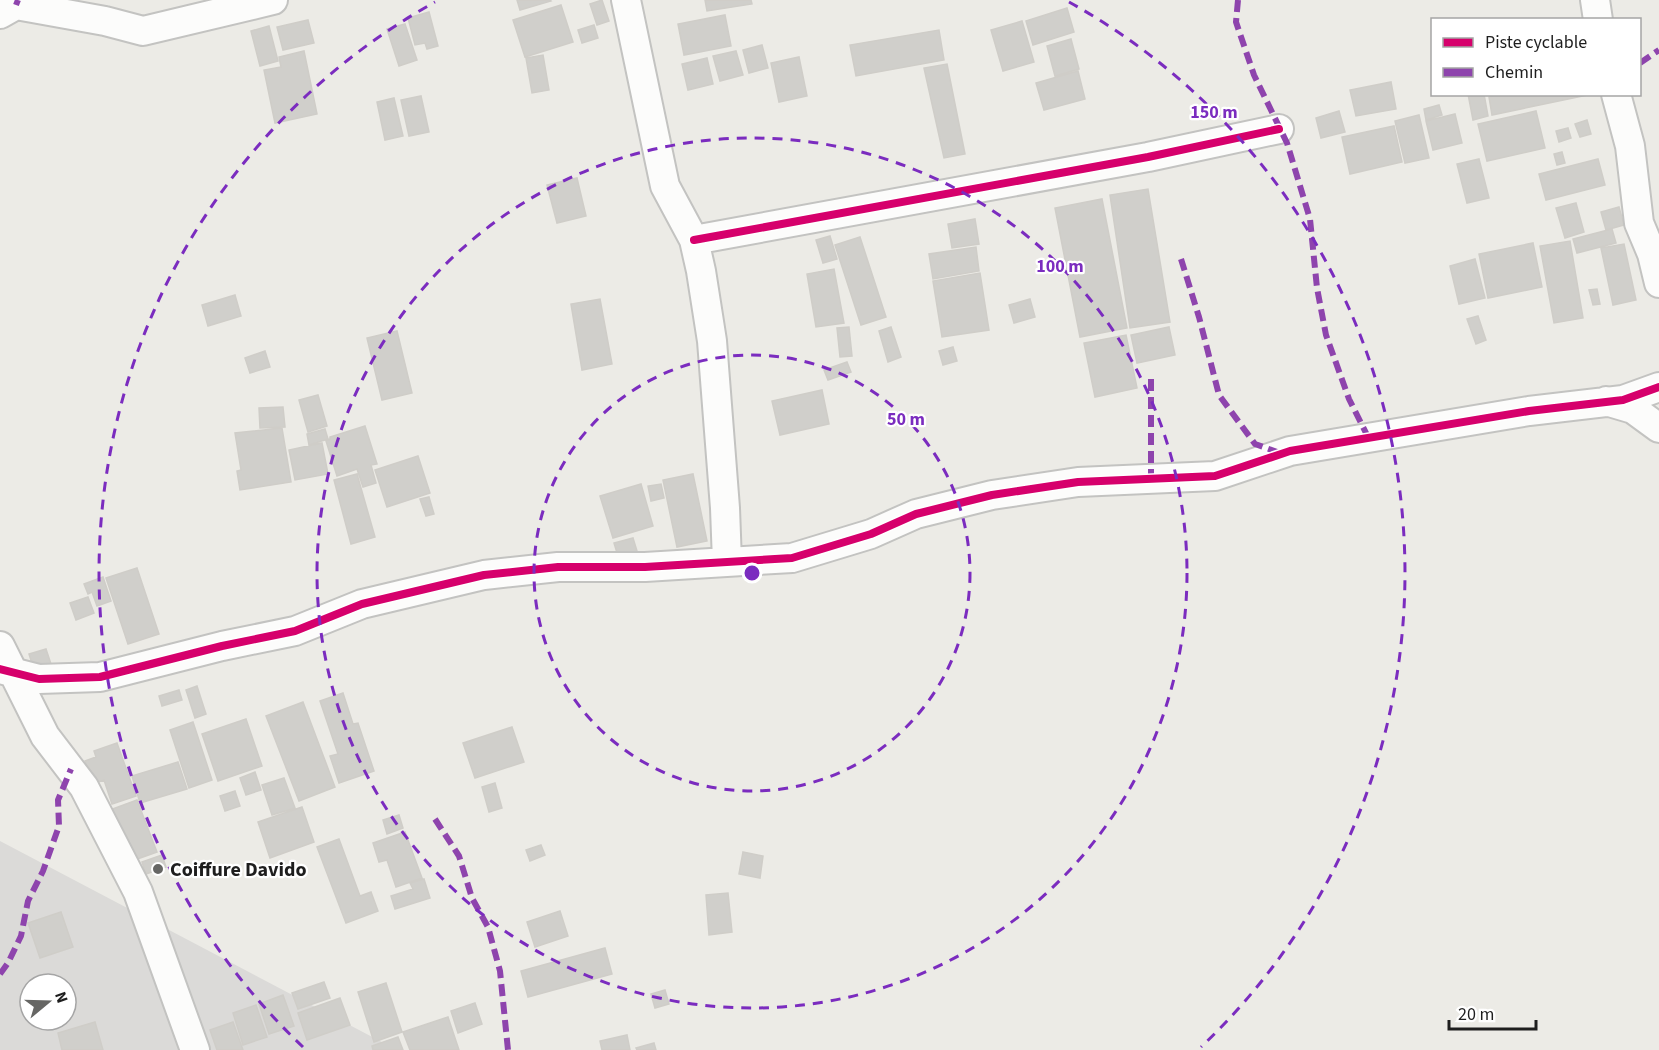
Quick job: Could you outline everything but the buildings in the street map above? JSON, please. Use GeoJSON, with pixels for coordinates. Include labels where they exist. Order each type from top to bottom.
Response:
{"type":"FeatureCollection","features":[{"type":"Feature","properties":{"kind":"street"},"geometry":{"type":"LineString","coordinates":[[0,14],[16,5],[105,21],[143,31],[273,0]]}},
{"type":"Feature","properties":{"kind":"street"},"geometry":{"type":"LineString","coordinates":[[626,0],[665,186],[694,240],[712,341],[727,562]]}},
{"type":"Feature","properties":{"kind":"street"},"geometry":{"type":"LineString","coordinates":[[1595,0],[1598,18]]}},
{"type":"Feature","properties":{"kind":"street"},"geometry":{"type":"LineString","coordinates":[[1617,96],[1630,146],[1639,223],[1652,254],[1659,283]]}},
{"type":"Feature","properties":{"kind":"street"},"geometry":{"type":"LineString","coordinates":[[694,240],[1136,160],[1279,129]]}},
{"type":"Feature","properties":{"kind":"street"},"geometry":{"type":"LineString","coordinates":[[7,671],[39,680],[100,678],[222,646],[295,631],[362,604],[484,575],[558,567],[645,567],[792,558],[871,534],[916,514],[992,495],[1077,482],[1215,476],[1290,451],[1529,411],[1623,400],[1659,387]]}},
{"type":"Feature","properties":{"kind":"street"},"geometry":{"type":"LineString","coordinates":[[1606,401],[1633,409],[1659,428]]}},
{"type":"Feature","properties":{"kind":"street"},"geometry":{"type":"LineString","coordinates":[[0,646],[7,671],[45,735],[84,787],[138,892],[195,1050]]}},
{"type":"Feature","properties":{"kind":"shaded area"},"geometry":{"type":"Polygon","coordinates":[[[0,841],[397,1050],[0,1050],[0,841]]]}},
{"type":"Feature","properties":{"kind":"marked path"},"geometry":{"type":"LineString","coordinates":[[16,5],[18,0]]}},
{"type":"Feature","properties":{"kind":"marked path"},"geometry":{"type":"LineString","coordinates":[[1238,0],[1236,22],[1254,75],[1287,143],[1310,219],[1317,288],[1326,335],[1349,399],[1369,439]]}},
{"type":"Feature","properties":{"kind":"marked path"},"geometry":{"type":"LineString","coordinates":[[1641,62],[1659,50]]}},
{"type":"Feature","properties":{"kind":"marked path"},"geometry":{"type":"LineString","coordinates":[[1181,259],[1219,395],[1255,444],[1280,453]]}},
{"type":"Feature","properties":{"kind":"marked path"},"geometry":{"type":"LineString","coordinates":[[1151,379],[1151,479]]}},
{"type":"Feature","properties":{"kind":"marked path"},"geometry":{"type":"LineString","coordinates":[[0,974],[21,936],[28,901],[43,871],[59,826],[58,800],[71,769]]}},
{"type":"Feature","properties":{"kind":"marked path"},"geometry":{"type":"LineString","coordinates":[[435,819],[459,856],[472,898],[488,927],[500,971],[508,1050]]}},
{"type":"Feature","properties":{"kind":"cycle path"},"geometry":{"type":"LineString","coordinates":[[694,240],[1148,157],[1279,129]]}},
{"type":"Feature","properties":{"kind":"cycle path"},"geometry":{"type":"LineString","coordinates":[[0,669],[39,679],[100,677],[222,646],[295,631],[362,604],[484,575],[558,567],[645,567],[792,558],[871,534],[916,514],[992,495],[1078,482],[1215,476],[1290,451],[1529,411],[1623,400],[1659,387]]}},
{"type":"Feature","properties":{"kind":"place","name":"Coiffure Davido"},"geometry":{"type":"Point","coordinates":[158,869]}}]}
